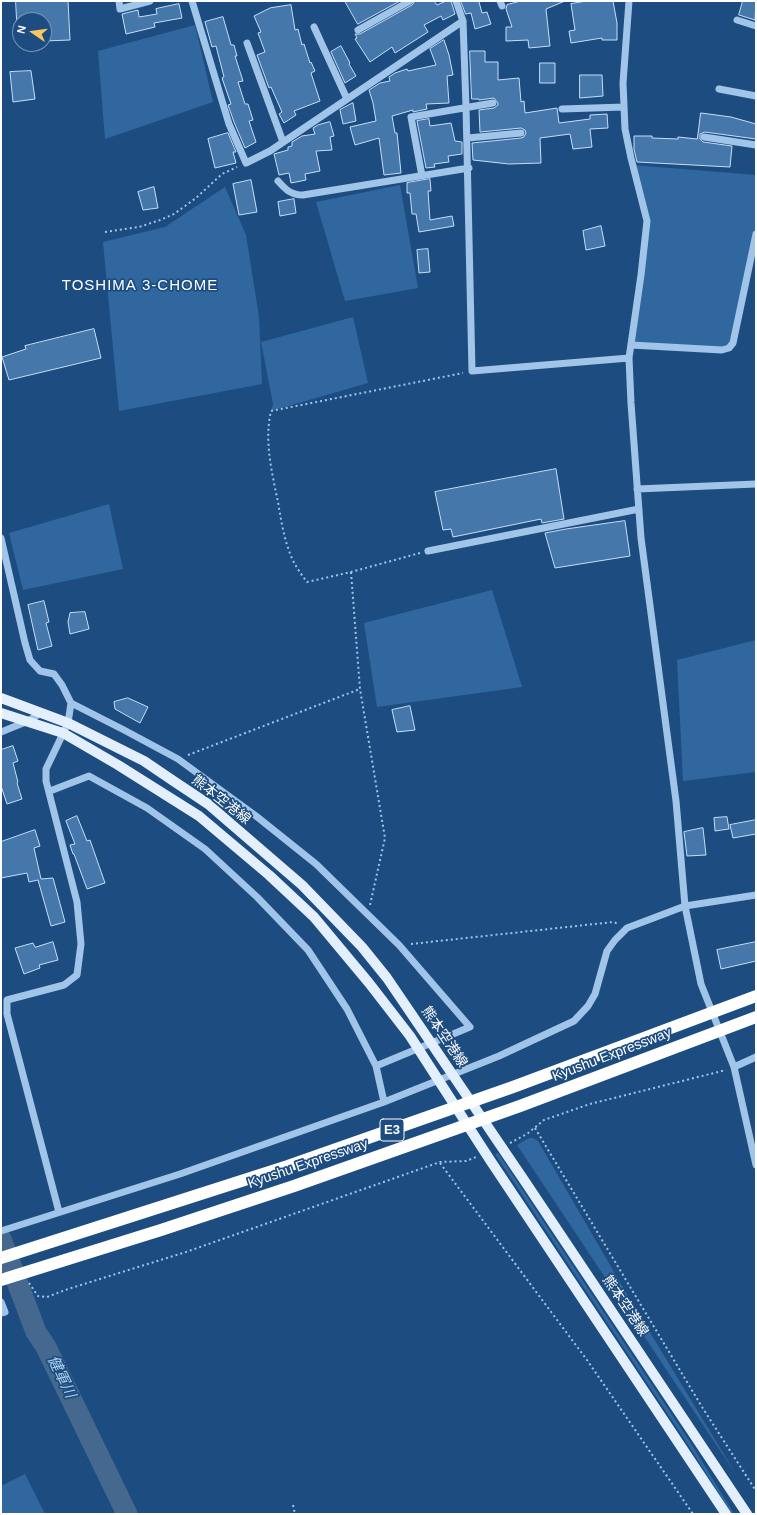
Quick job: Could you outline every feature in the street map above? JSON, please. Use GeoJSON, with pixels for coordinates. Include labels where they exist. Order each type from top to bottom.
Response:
{"type":"FeatureCollection","features":[{"type":"Feature","properties":{"kind":"highway","name":"Kyushu Expressway"},"geometry":{"type":"LineString","coordinates":[[1,1258],[295,1164],[513,1087],[756,996]]}},
{"type":"Feature","properties":{"kind":"highway","name":"Kyushu Expressway"},"geometry":{"type":"LineString","coordinates":[[1,1280],[29,1275],[294,1186],[520,1106],[756,1017]]}},
{"type":"Feature","properties":{"kind":"main road","name":"熊本空港線"},"geometry":{"type":"LineString","coordinates":[[1,698],[68,723],[144,761],[208,804],[302,885],[362,947],[387,978],[423,1031],[747,1514]]}},
{"type":"Feature","properties":{"kind":"main road","name":"熊本空港線"},"geometry":{"type":"LineString","coordinates":[[1,713],[63,733],[118,765],[199,816],[269,875],[314,917],[369,983],[410,1036],[490,1160],[726,1514]]}},
{"type":"Feature","properties":{"kind":"street"},"geometry":{"type":"LineString","coordinates":[[120,1],[120,9],[150,1]]}},
{"type":"Feature","properties":{"kind":"street"},"geometry":{"type":"LineString","coordinates":[[192,1],[229,124],[246,163],[283,142],[462,21]]}},
{"type":"Feature","properties":{"kind":"street"},"geometry":{"type":"LineString","coordinates":[[358,30],[410,1]]}},
{"type":"Feature","properties":{"kind":"street"},"geometry":{"type":"LineString","coordinates":[[456,1],[462,21],[468,138],[472,371],[629,358]]}},
{"type":"Feature","properties":{"kind":"street"},"geometry":{"type":"LineString","coordinates":[[629,1],[623,83],[625,129],[647,221],[629,358],[639,509],[676,801],[685,906],[701,984],[734,1068],[756,1165]]}},
{"type":"Feature","properties":{"kind":"street"},"geometry":{"type":"LineString","coordinates":[[737,20],[756,26]]}},
{"type":"Feature","properties":{"kind":"street"},"geometry":{"type":"LineString","coordinates":[[314,27],[347,99]]}},
{"type":"Feature","properties":{"kind":"street"},"geometry":{"type":"LineString","coordinates":[[247,43],[283,142]]}},
{"type":"Feature","properties":{"kind":"street"},"geometry":{"type":"LineString","coordinates":[[719,89],[756,96]]}},
{"type":"Feature","properties":{"kind":"street"},"geometry":{"type":"LineString","coordinates":[[422,176],[411,117],[493,103]]}},
{"type":"Feature","properties":{"kind":"street"},"geometry":{"type":"LineString","coordinates":[[562,109],[624,107]]}},
{"type":"Feature","properties":{"kind":"street"},"geometry":{"type":"LineString","coordinates":[[468,138],[521,133]]}},
{"type":"Feature","properties":{"kind":"street"},"geometry":{"type":"LineString","coordinates":[[704,137],[756,145]]}},
{"type":"Feature","properties":{"kind":"street"},"geometry":{"type":"LineString","coordinates":[[278,181],[293,194],[303,195],[469,168]]}},
{"type":"Feature","properties":{"kind":"street"},"geometry":{"type":"LineString","coordinates":[[631,345],[722,350],[729,348],[733,343],[756,234]]}},
{"type":"Feature","properties":{"kind":"street"},"geometry":{"type":"LineString","coordinates":[[637,489],[756,484]]}},
{"type":"Feature","properties":{"kind":"street"},"geometry":{"type":"LineString","coordinates":[[428,551],[639,509]]}},
{"type":"Feature","properties":{"kind":"street"},"geometry":{"type":"LineString","coordinates":[[1,538],[30,660],[40,671],[54,674],[62,685],[70,704],[68,723],[46,769],[46,781],[77,902],[81,944],[77,975],[64,985],[7,1000],[7,1014],[59,1212]]}},
{"type":"Feature","properties":{"kind":"street"},"geometry":{"type":"LineString","coordinates":[[70,704],[124,730],[178,759],[256,816],[316,864],[399,945],[470,1027],[376,1066]]}},
{"type":"Feature","properties":{"kind":"street"},"geometry":{"type":"LineString","coordinates":[[1,732],[28,721],[41,713]]}},
{"type":"Feature","properties":{"kind":"street"},"geometry":{"type":"LineString","coordinates":[[50,792],[89,776],[147,808],[205,849],[257,897],[308,950],[347,1009],[376,1066],[384,1102]]}},
{"type":"Feature","properties":{"kind":"street"},"geometry":{"type":"LineString","coordinates":[[1,1230],[180,1174],[384,1102],[499,1056],[574,1021],[588,1006],[595,994],[607,951],[627,928],[685,906],[756,895]]}},
{"type":"Feature","properties":{"kind":"street"},"geometry":{"type":"LineString","coordinates":[[734,1068],[756,1058]]}},
{"type":"Feature","properties":{"kind":"street"},"geometry":{"type":"LineString","coordinates":[[1,1302],[5,1312],[1,1313]]}},
{"type":"Feature","properties":{"kind":"path"},"geometry":{"type":"LineString","coordinates":[[104,232],[139,227],[174,214],[196,198],[222,174],[246,163]]}},
{"type":"Feature","properties":{"kind":"path"},"geometry":{"type":"LineString","coordinates":[[428,551],[351,572],[307,582],[297,570],[283,531],[273,476],[268,431],[271,411],[472,371]]}},
{"type":"Feature","properties":{"kind":"path"},"geometry":{"type":"LineString","coordinates":[[351,572],[360,689],[385,838],[368,915]]}},
{"type":"Feature","properties":{"kind":"path"},"geometry":{"type":"LineString","coordinates":[[178,759],[360,689]]}},
{"type":"Feature","properties":{"kind":"path"},"geometry":{"type":"LineString","coordinates":[[399,945],[613,922],[627,928]]}},
{"type":"Feature","properties":{"kind":"path"},"geometry":{"type":"LineString","coordinates":[[507,1144],[527,1134],[544,1120],[590,1104],[734,1068]]}},
{"type":"Feature","properties":{"kind":"path"},"geometry":{"type":"LineString","coordinates":[[535,1128],[702,1406],[756,1491]]}},
{"type":"Feature","properties":{"kind":"path"},"geometry":{"type":"LineString","coordinates":[[29,1275],[31,1287],[38,1296],[47,1297],[186,1252],[440,1162],[466,1161],[479,1155]]}},
{"type":"Feature","properties":{"kind":"path"},"geometry":{"type":"LineString","coordinates":[[440,1162],[587,1360],[693,1514]]}},
{"type":"Feature","properties":{"kind":"path"},"geometry":{"type":"LineString","coordinates":[[293,1505],[295,1514]]}},
{"type":"Feature","properties":{"kind":"shaded area"},"geometry":{"type":"Polygon","coordinates":[[[195,25],[213,102],[105,139],[98,51],[195,25]]]}},
{"type":"Feature","properties":{"kind":"shaded area"},"geometry":{"type":"Polygon","coordinates":[[[633,165],[756,175],[756,234],[729,348],[631,345],[647,221],[633,165]]]}},
{"type":"Feature","properties":{"kind":"shaded area"},"geometry":{"type":"Polygon","coordinates":[[[400,185],[418,288],[345,301],[316,202],[400,185]]]}},
{"type":"Feature","properties":{"kind":"shaded area"},"geometry":{"type":"Polygon","coordinates":[[[225,187],[246,235],[259,317],[262,384],[119,411],[103,242],[165,227],[225,187]]]}},
{"type":"Feature","properties":{"kind":"shaded area"},"geometry":{"type":"Polygon","coordinates":[[[353,317],[368,383],[271,411],[273,404],[261,342],[353,317]]]}},
{"type":"Feature","properties":{"kind":"shaded area"},"geometry":{"type":"Polygon","coordinates":[[[109,504],[123,569],[23,590],[9,533],[109,504]]]}},
{"type":"Feature","properties":{"kind":"shaded area"},"geometry":{"type":"Polygon","coordinates":[[[492,590],[522,687],[377,707],[364,623],[492,590]]]}},
{"type":"Feature","properties":{"kind":"shaded area"},"geometry":{"type":"Polygon","coordinates":[[[756,640],[756,772],[683,781],[677,660],[756,640]]]}},
{"type":"Feature","properties":{"kind":"shaded area"},"geometry":{"type":"Polygon","coordinates":[[[529,1138],[533,1138],[538,1141],[628,1296],[737,1476],[517,1145],[529,1138]]]}},
{"type":"Feature","properties":{"kind":"shaded area"},"geometry":{"type":"Polygon","coordinates":[[[498,1153],[692,1445],[734,1514],[732,1514],[687,1443],[495,1154],[498,1153]]]}},
{"type":"Feature","properties":{"kind":"shaded area"},"geometry":{"type":"Polygon","coordinates":[[[25,1474],[45,1514],[1,1514],[1,1486],[25,1474]]]}},
{"type":"Feature","properties":{"kind":"building"},"geometry":{"type":"Polygon","coordinates":[[[16,1],[68,1],[70,40],[52,41],[52,12],[17,12],[16,1]]]}},
{"type":"Feature","properties":{"kind":"building"},"geometry":{"type":"Polygon","coordinates":[[[345,1],[400,1],[358,24],[345,1]]]}},
{"type":"Feature","properties":{"kind":"building"},"geometry":{"type":"Polygon","coordinates":[[[415,1],[434,1],[437,5],[446,1],[451,1],[455,14],[443,20],[441,16],[424,25],[428,32],[395,53],[392,47],[370,62],[355,39],[357,38],[355,34],[360,34],[412,5],[415,1]]]}},
{"type":"Feature","properties":{"kind":"building"},"geometry":{"type":"Polygon","coordinates":[[[461,1],[481,1],[479,2],[482,13],[487,12],[491,24],[475,29],[471,13],[466,14],[461,1]]]}},
{"type":"Feature","properties":{"kind":"building"},"geometry":{"type":"Polygon","coordinates":[[[521,1],[565,1],[546,9],[550,46],[529,48],[528,40],[506,41],[506,27],[512,27],[506,9],[507,5],[521,1]]]}},
{"type":"Feature","properties":{"kind":"building"},"geometry":{"type":"Polygon","coordinates":[[[587,1],[613,1],[617,23],[617,40],[602,40],[602,38],[571,43],[569,31],[575,30],[571,4],[587,1]]]}},
{"type":"Feature","properties":{"kind":"building"},"geometry":{"type":"Polygon","coordinates":[[[743,1],[756,1],[755,20],[739,15],[743,1]]]}},
{"type":"Feature","properties":{"kind":"building"},"geometry":{"type":"Polygon","coordinates":[[[179,4],[182,18],[154,23],[155,27],[126,34],[122,14],[138,10],[139,17],[157,14],[156,9],[179,4]]]}},
{"type":"Feature","properties":{"kind":"building"},"geometry":{"type":"Polygon","coordinates":[[[291,5],[295,30],[298,29],[302,45],[304,44],[310,63],[311,62],[315,71],[311,73],[320,101],[294,111],[296,115],[284,123],[279,114],[282,112],[271,87],[269,88],[257,55],[265,52],[258,33],[261,32],[254,16],[270,8],[291,5]]]}},
{"type":"Feature","properties":{"kind":"building"},"geometry":{"type":"Polygon","coordinates":[[[223,17],[231,45],[234,45],[237,56],[235,56],[243,81],[238,82],[245,104],[248,104],[253,120],[249,121],[256,142],[245,148],[228,105],[231,104],[222,78],[224,77],[216,46],[212,47],[205,22],[223,17]]]}},
{"type":"Feature","properties":{"kind":"building"},"geometry":{"type":"Polygon","coordinates":[[[444,40],[453,75],[447,76],[449,103],[426,104],[427,109],[413,112],[413,110],[392,116],[395,133],[397,133],[401,173],[384,175],[379,138],[355,145],[350,127],[376,121],[369,90],[380,83],[390,81],[389,77],[395,73],[407,69],[408,71],[436,65],[430,49],[444,40]]]}},
{"type":"Feature","properties":{"kind":"building"},"geometry":{"type":"Polygon","coordinates":[[[341,46],[356,76],[345,83],[331,52],[341,46]]]}},
{"type":"Feature","properties":{"kind":"building"},"geometry":{"type":"Polygon","coordinates":[[[470,51],[485,51],[485,62],[498,62],[498,80],[519,78],[521,102],[524,101],[525,113],[557,108],[559,123],[590,119],[590,115],[607,114],[608,128],[590,129],[592,147],[573,149],[570,134],[540,138],[541,163],[509,164],[473,160],[472,143],[521,138],[524,137],[526,133],[525,130],[521,128],[480,132],[479,110],[494,108],[498,105],[498,103],[494,98],[479,100],[472,99],[470,51]]]}},
{"type":"Feature","properties":{"kind":"building"},"geometry":{"type":"Polygon","coordinates":[[[540,63],[555,63],[555,83],[540,83],[540,63]]]}},
{"type":"Feature","properties":{"kind":"building"},"geometry":{"type":"Polygon","coordinates":[[[31,71],[35,99],[13,102],[10,72],[31,71]]]}},
{"type":"Feature","properties":{"kind":"building"},"geometry":{"type":"Polygon","coordinates":[[[580,75],[602,75],[603,96],[580,98],[580,75]]]}},
{"type":"Feature","properties":{"kind":"building"},"geometry":{"type":"Polygon","coordinates":[[[353,103],[356,121],[343,124],[340,110],[353,103]]]}},
{"type":"Feature","properties":{"kind":"building"},"geometry":{"type":"Polygon","coordinates":[[[701,113],[731,117],[756,124],[756,139],[705,132],[700,134],[700,139],[703,142],[732,146],[730,167],[637,162],[634,149],[634,136],[697,139],[701,113]]]}},
{"type":"Feature","properties":{"kind":"building"},"geometry":{"type":"Polygon","coordinates":[[[429,119],[430,126],[451,123],[455,141],[462,142],[462,154],[448,156],[449,162],[434,164],[435,167],[426,168],[417,121],[429,119]]]}},
{"type":"Feature","properties":{"kind":"building"},"geometry":{"type":"Polygon","coordinates":[[[330,122],[334,136],[330,137],[332,150],[316,151],[320,171],[305,174],[306,180],[291,183],[289,173],[279,175],[274,154],[288,150],[288,147],[292,146],[292,142],[302,136],[315,134],[313,128],[330,122]]]}},
{"type":"Feature","properties":{"kind":"building"},"geometry":{"type":"Polygon","coordinates":[[[228,133],[236,152],[233,152],[236,163],[215,168],[208,139],[228,133]]]}},
{"type":"Feature","properties":{"kind":"building"},"geometry":{"type":"Polygon","coordinates":[[[430,179],[431,191],[428,191],[430,220],[452,216],[454,226],[419,232],[416,214],[412,214],[410,193],[407,193],[407,183],[430,179]]]}},
{"type":"Feature","properties":{"kind":"building"},"geometry":{"type":"Polygon","coordinates":[[[251,180],[257,212],[239,215],[233,184],[251,180]]]}},
{"type":"Feature","properties":{"kind":"building"},"geometry":{"type":"Polygon","coordinates":[[[154,187],[158,208],[143,210],[138,192],[154,187]]]}},
{"type":"Feature","properties":{"kind":"building"},"geometry":{"type":"Polygon","coordinates":[[[294,199],[296,213],[280,216],[278,202],[294,199]]]}},
{"type":"Feature","properties":{"kind":"building"},"geometry":{"type":"Polygon","coordinates":[[[601,226],[605,246],[586,250],[583,231],[601,226]]]}},
{"type":"Feature","properties":{"kind":"building"},"geometry":{"type":"Polygon","coordinates":[[[428,249],[430,272],[419,273],[417,250],[428,249]]]}},
{"type":"Feature","properties":{"kind":"building"},"geometry":{"type":"Polygon","coordinates":[[[94,329],[101,358],[9,380],[2,357],[26,349],[25,346],[94,329]]]}},
{"type":"Feature","properties":{"kind":"building"},"geometry":{"type":"Polygon","coordinates":[[[556,469],[564,519],[542,523],[541,519],[453,537],[451,529],[443,530],[435,492],[556,469]]]}},
{"type":"Feature","properties":{"kind":"building"},"geometry":{"type":"Polygon","coordinates":[[[625,521],[630,556],[555,568],[545,533],[625,521]]]}},
{"type":"Feature","properties":{"kind":"building"},"geometry":{"type":"Polygon","coordinates":[[[44,601],[49,622],[46,623],[52,646],[38,650],[28,605],[44,601]]]}},
{"type":"Feature","properties":{"kind":"building"},"geometry":{"type":"Polygon","coordinates":[[[85,612],[89,629],[70,634],[68,622],[70,613],[85,612]]]}},
{"type":"Feature","properties":{"kind":"building"},"geometry":{"type":"Polygon","coordinates":[[[128,698],[148,707],[140,723],[115,709],[114,702],[128,698]]]}},
{"type":"Feature","properties":{"kind":"building"},"geometry":{"type":"Polygon","coordinates":[[[410,706],[415,730],[397,732],[392,710],[410,706]]]}},
{"type":"Feature","properties":{"kind":"building"},"geometry":{"type":"Polygon","coordinates":[[[13,746],[18,761],[13,763],[22,799],[7,804],[1,786],[1,750],[13,746]]]}},
{"type":"Feature","properties":{"kind":"building"},"geometry":{"type":"Polygon","coordinates":[[[77,816],[87,841],[90,840],[105,883],[87,889],[70,845],[75,844],[66,821],[77,816]]]}},
{"type":"Feature","properties":{"kind":"building"},"geometry":{"type":"Polygon","coordinates":[[[727,817],[729,829],[715,831],[714,818],[727,817]]]}},
{"type":"Feature","properties":{"kind":"building"},"geometry":{"type":"Polygon","coordinates":[[[756,820],[756,834],[733,838],[730,825],[756,820]]]}},
{"type":"Feature","properties":{"kind":"building"},"geometry":{"type":"Polygon","coordinates":[[[703,828],[706,855],[687,856],[684,832],[703,828]]]}},
{"type":"Feature","properties":{"kind":"building"},"geometry":{"type":"Polygon","coordinates":[[[35,830],[40,846],[34,848],[41,879],[53,878],[65,922],[51,926],[38,880],[29,882],[27,873],[1,878],[1,842],[35,830]]]}},
{"type":"Feature","properties":{"kind":"building"},"geometry":{"type":"Polygon","coordinates":[[[53,942],[58,960],[39,965],[40,968],[24,974],[15,948],[33,943],[35,947],[53,942]]]}},
{"type":"Feature","properties":{"kind":"building"},"geometry":{"type":"Polygon","coordinates":[[[756,942],[756,961],[721,969],[717,950],[756,942]]]}},
{"type":"Feature","properties":{"kind":"waterway","name":"健軍川"},"geometry":{"type":"LineString","coordinates":[[1,1239],[36,1332],[46,1347],[127,1514]]}},
{"type":"Feature","properties":{"kind":"district","name":"TOSHIMA 3-CHOME"},"geometry":{"type":"Point","coordinates":[140,286]}}]}
